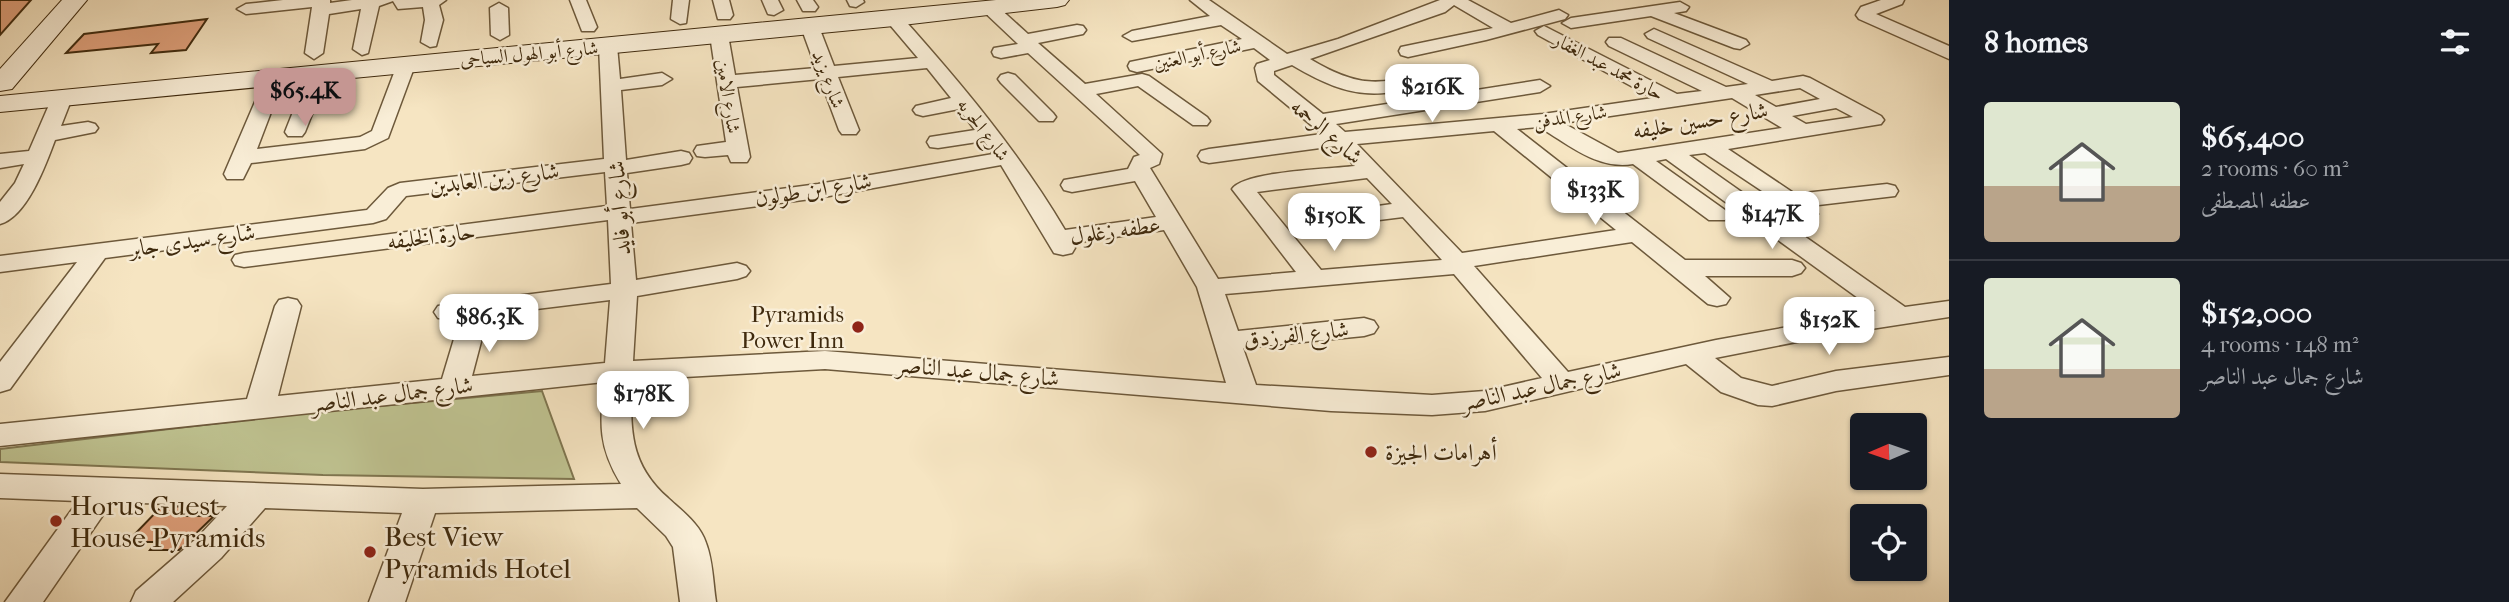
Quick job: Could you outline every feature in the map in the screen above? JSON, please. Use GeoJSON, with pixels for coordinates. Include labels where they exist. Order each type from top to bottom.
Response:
{"type":"FeatureCollection","features":[{"type":"Feature","properties":{"kind":"main road"},"geometry":{"type":"LineString","coordinates":[[6,74],[57,0]]}},
{"type":"Feature","properties":{"kind":"main road"},"geometry":{"type":"LineString","coordinates":[[6,74],[75,0]]}},
{"type":"Feature","properties":{"kind":"main road","name":"شارع أبو الهول السياحى"},"geometry":{"type":"LineString","coordinates":[[6,74],[316,63],[406,65],[436,48],[500,35],[588,27],[680,9],[721,17],[808,11],[990,9],[1057,0]]}},
{"type":"Feature","properties":{"kind":"main road","name":"شارع أبو الهول السياحى"},"geometry":{"type":"LineString","coordinates":[[6,74],[62,98],[274,78],[362,48],[608,46],[772,5],[808,11],[856,1],[888,9]]}},
{"type":"Feature","properties":{"kind":"street"},"geometry":{"type":"LineString","coordinates":[[401,0],[404,5],[434,1],[436,48]]}},
{"type":"Feature","properties":{"kind":"street"},"geometry":{"type":"LineString","coordinates":[[578,0],[588,27]]}},
{"type":"Feature","properties":{"kind":"street"},"geometry":{"type":"LineString","coordinates":[[1198,0],[1275,52],[1329,78],[1356,87],[1381,87],[1445,75]]}},
{"type":"Feature","properties":{"kind":"street"},"geometry":{"type":"LineString","coordinates":[[1535,0],[1592,36]]}},
{"type":"Feature","properties":{"kind":"street"},"geometry":{"type":"LineString","coordinates":[[1896,0],[1867,11],[1865,15],[1949,53]]}},
{"type":"Feature","properties":{"kind":"street"},"geometry":{"type":"LineString","coordinates":[[246,9],[378,1],[362,48]]}},
{"type":"Feature","properties":{"kind":"street"},"geometry":{"type":"LineString","coordinates":[[1275,52],[1411,18],[1455,2],[1509,29]]}},
{"type":"Feature","properties":{"kind":"street"},"geometry":{"type":"LineString","coordinates":[[295,132],[316,63],[321,4]]}},
{"type":"Feature","properties":{"kind":"street"},"geometry":{"type":"LineString","coordinates":[[499,8],[500,35]]}},
{"type":"Feature","properties":{"kind":"street"},"geometry":{"type":"LineString","coordinates":[[1408,51],[1565,19],[1680,8]]}},
{"type":"Feature","properties":{"kind":"street","name":"شارع الحريه"},"geometry":{"type":"LineString","coordinates":[[888,9],[1006,158],[1034,197],[1060,243]]}},
{"type":"Feature","properties":{"kind":"street"},"geometry":{"type":"LineString","coordinates":[[990,9],[1151,154],[1151,159],[1140,164],[1142,173],[1210,287],[1244,394]]}},
{"type":"Feature","properties":{"kind":"street","name":"شارع يزيد"},"geometry":{"type":"LineString","coordinates":[[808,11],[849,131]]}},
{"type":"Feature","properties":{"kind":"street"},"geometry":{"type":"LineString","coordinates":[[1653,11],[1740,44]]}},
{"type":"Feature","properties":{"kind":"street","name":"شارع الامين"},"geometry":{"type":"LineString","coordinates":[[705,151],[738,152],[727,82],[721,17]]}},
{"type":"Feature","properties":{"kind":"street"},"geometry":{"type":"LineString","coordinates":[[1411,18],[1458,41]]}},
{"type":"Feature","properties":{"kind":"street"},"geometry":{"type":"LineString","coordinates":[[1132,36],[1223,19]]}},
{"type":"Feature","properties":{"kind":"street"},"geometry":{"type":"LineString","coordinates":[[1001,52],[1077,30]]}},
{"type":"Feature","properties":{"kind":"street","name":"حارة محمد عبد الغفار"},"geometry":{"type":"LineString","coordinates":[[1544,31],[1674,101]]}},
{"type":"Feature","properties":{"kind":"street"},"geometry":{"type":"LineString","coordinates":[[1654,34],[1770,87]]}},
{"type":"Feature","properties":{"kind":"street"},"geometry":{"type":"LineString","coordinates":[[1275,52],[1344,35]]}},
{"type":"Feature","properties":{"kind":"street"},"geometry":{"type":"LineString","coordinates":[[1388,38],[1478,96]]}},
{"type":"Feature","properties":{"kind":"street","name":"حارة محمد عبد الغفار"},"geometry":{"type":"LineString","coordinates":[[1615,42],[1730,93],[1802,131]]}},
{"type":"Feature","properties":{"kind":"street","name":"شارع أبو فايد"},"geometry":{"type":"LineString","coordinates":[[608,46],[624,290],[616,428],[621,458],[644,496]]}},
{"type":"Feature","properties":{"kind":"street","name":"شارع أبو العنين"},"geometry":{"type":"LineString","coordinates":[[1137,66],[1275,52]]}},
{"type":"Feature","properties":{"kind":"street","name":"شارع الرحمه"},"geometry":{"type":"LineString","coordinates":[[1275,52],[1263,74],[1340,139],[1409,209],[1562,383]]}},
{"type":"Feature","properties":{"kind":"street"},"geometry":{"type":"LineString","coordinates":[[727,82],[932,62]]}},
{"type":"Feature","properties":{"kind":"street"},"geometry":{"type":"LineString","coordinates":[[243,156],[365,143],[379,136],[406,65]]}},
{"type":"Feature","properties":{"kind":"street"},"geometry":{"type":"LineString","coordinates":[[243,156],[274,78]]}},
{"type":"Feature","properties":{"kind":"street"},"geometry":{"type":"LineString","coordinates":[[610,86],[662,79]]}},
{"type":"Feature","properties":{"kind":"street"},"geometry":{"type":"LineString","coordinates":[[1009,79],[1046,117]]}},
{"type":"Feature","properties":{"kind":"street"},"geometry":{"type":"LineString","coordinates":[[1027,98],[1139,80],[1200,121]]}},
{"type":"Feature","properties":{"kind":"street"},"geometry":{"type":"LineString","coordinates":[[1805,82],[1874,120]]}},
{"type":"Feature","properties":{"kind":"street","name":"شارع المدفن"},"geometry":{"type":"LineString","coordinates":[[1209,156],[1340,139],[1543,120],[1805,82]]}},
{"type":"Feature","properties":{"kind":"street"},"geometry":{"type":"LineString","coordinates":[[1317,121],[1540,86]]}},
{"type":"Feature","properties":{"kind":"street"},"geometry":{"type":"LineString","coordinates":[[1167,97],[1189,91]]}},
{"type":"Feature","properties":{"kind":"street"},"geometry":{"type":"LineString","coordinates":[[0,217],[21,194],[62,98]]}},
{"type":"Feature","properties":{"kind":"street"},"geometry":{"type":"LineString","coordinates":[[1773,114],[1841,101]]}},
{"type":"Feature","properties":{"kind":"street"},"geometry":{"type":"LineString","coordinates":[[923,110],[964,102]]}},
{"type":"Feature","properties":{"kind":"street","name":"شارع حسين خليفه"},"geometry":{"type":"LineString","coordinates":[[1543,120],[1607,158],[1618,160],[1874,120]]}},
{"type":"Feature","properties":{"kind":"street"},"geometry":{"type":"LineString","coordinates":[[243,156],[295,132],[384,122]]}},
{"type":"Feature","properties":{"kind":"street"},"geometry":{"type":"LineString","coordinates":[[1499,125],[1590,189],[1639,234],[1717,298]]}},
{"type":"Feature","properties":{"kind":"street"},"geometry":{"type":"LineString","coordinates":[[47,135],[88,128]]}},
{"type":"Feature","properties":{"kind":"street"},"geometry":{"type":"LineString","coordinates":[[938,142],[988,134]]}},
{"type":"Feature","properties":{"kind":"street"},"geometry":{"type":"LineString","coordinates":[[1707,145],[1798,207],[1887,191]]}},
{"type":"Feature","properties":{"kind":"street"},"geometry":{"type":"LineString","coordinates":[[1669,151],[1899,315]]}},
{"type":"Feature","properties":{"kind":"street"},"geometry":{"type":"LineString","coordinates":[[0,161],[38,156]]}},
{"type":"Feature","properties":{"kind":"street"},"geometry":{"type":"LineString","coordinates":[[1637,157],[1717,215]]}},
{"type":"Feature","properties":{"kind":"street","name":"شارع زين العابدين"},"geometry":{"type":"LineString","coordinates":[[383,210],[393,194],[400,190],[681,158]]}},
{"type":"Feature","properties":{"kind":"street","name":"شارع ابن طولون"},"geometry":{"type":"LineString","coordinates":[[619,214],[818,191],[1006,158]]}},
{"type":"Feature","properties":{"kind":"street"},"geometry":{"type":"LineString","coordinates":[[1314,278],[1243,189],[1256,184],[1372,171]]}},
{"type":"Feature","properties":{"kind":"street"},"geometry":{"type":"LineString","coordinates":[[1072,185],[1142,173]]}},
{"type":"Feature","properties":{"kind":"street"},"geometry":{"type":"LineString","coordinates":[[1315,221],[1409,209]]}},
{"type":"Feature","properties":{"kind":"street","name":"شارع سيدى جابر"},"geometry":{"type":"LineString","coordinates":[[0,264],[373,216],[383,210]]}},
{"type":"Feature","properties":{"kind":"street","name":"حارة الخليفه"},"geometry":{"type":"LineString","coordinates":[[244,260],[619,214]]}},
{"type":"Feature","properties":{"kind":"street","name":"عطفه زغلول"},"geometry":{"type":"LineString","coordinates":[[1060,243],[1171,222]]}},
{"type":"Feature","properties":{"kind":"street"},"geometry":{"type":"LineString","coordinates":[[1210,287],[1459,263],[1639,234]]}},
{"type":"Feature","properties":{"kind":"street"},"geometry":{"type":"LineString","coordinates":[[0,382],[96,253]]}},
{"type":"Feature","properties":{"kind":"street"},"geometry":{"type":"LineString","coordinates":[[1680,268],[1792,268]]}},
{"type":"Feature","properties":{"kind":"street"},"geometry":{"type":"LineString","coordinates":[[447,312],[624,290],[737,271]]}},
{"type":"Feature","properties":{"kind":"street"},"geometry":{"type":"LineString","coordinates":[[259,410],[288,306]]}},
{"type":"Feature","properties":{"kind":"street"},"geometry":{"type":"LineString","coordinates":[[455,386],[476,309]]}},
{"type":"Feature","properties":{"kind":"street","name":"شارع جمال عبد الناصر"},"geometry":{"type":"LineString","coordinates":[[0,435],[619,371],[825,360],[1394,405],[1446,404],[1485,401],[1690,354],[1899,315],[1949,309]]}},
{"type":"Feature","properties":{"kind":"street","name":"شارع الفرزدق"},"geometry":{"type":"LineString","coordinates":[[1228,341],[1364,327]]}},
{"type":"Feature","properties":{"kind":"street"},"geometry":{"type":"LineString","coordinates":[[1690,354],[1731,385],[1758,395],[1772,396],[1836,381],[1949,366]]}},
{"type":"Feature","properties":{"kind":"street"},"geometry":{"type":"LineString","coordinates":[[0,486],[423,501],[644,496],[678,527],[690,544],[698,602]]}},
{"type":"Feature","properties":{"kind":"street"},"geometry":{"type":"LineString","coordinates":[[23,602],[104,489]]}},
{"type":"Feature","properties":{"kind":"street"},"geometry":{"type":"LineString","coordinates":[[149,602],[209,548],[257,495]]}},
{"type":"Feature","properties":{"kind":"street"},"geometry":{"type":"LineString","coordinates":[[387,602],[423,501]]}},
{"type":"Feature","properties":{"kind":"green space"},"geometry":{"type":"Polygon","coordinates":[[[542,391],[574,479],[323,475],[0,462],[0,449],[314,412],[542,391]]]}},
{"type":"Feature","properties":{"kind":"building"},"geometry":{"type":"Polygon","coordinates":[[[0,0],[31,0],[0,35],[0,0]]]}},
{"type":"Feature","properties":{"kind":"building"},"geometry":{"type":"Polygon","coordinates":[[[207,19],[186,50],[151,53],[158,44],[66,53],[84,34],[207,19]]]}},
{"type":"Feature","properties":{"kind":"building"},"geometry":{"type":"Polygon","coordinates":[[[162,506],[192,507],[185,516],[214,516],[179,550],[150,550],[156,542],[139,542],[143,538],[131,538],[162,506]]]}},
{"type":"Feature","properties":{"kind":"place","name":"Pyramids Power Inn"},"geometry":{"type":"Point","coordinates":[858,327]}},
{"type":"Feature","properties":{"kind":"place","name":"أهرامات الجيزة"},"geometry":{"type":"Point","coordinates":[1371,452]}},
{"type":"Feature","properties":{"kind":"place","name":"Horus Guest House Pyramids"},"geometry":{"type":"Point","coordinates":[56,521]}},
{"type":"Feature","properties":{"kind":"place","name":"Best View Pyramids Hotel"},"geometry":{"type":"Point","coordinates":[370,552]}}]}
